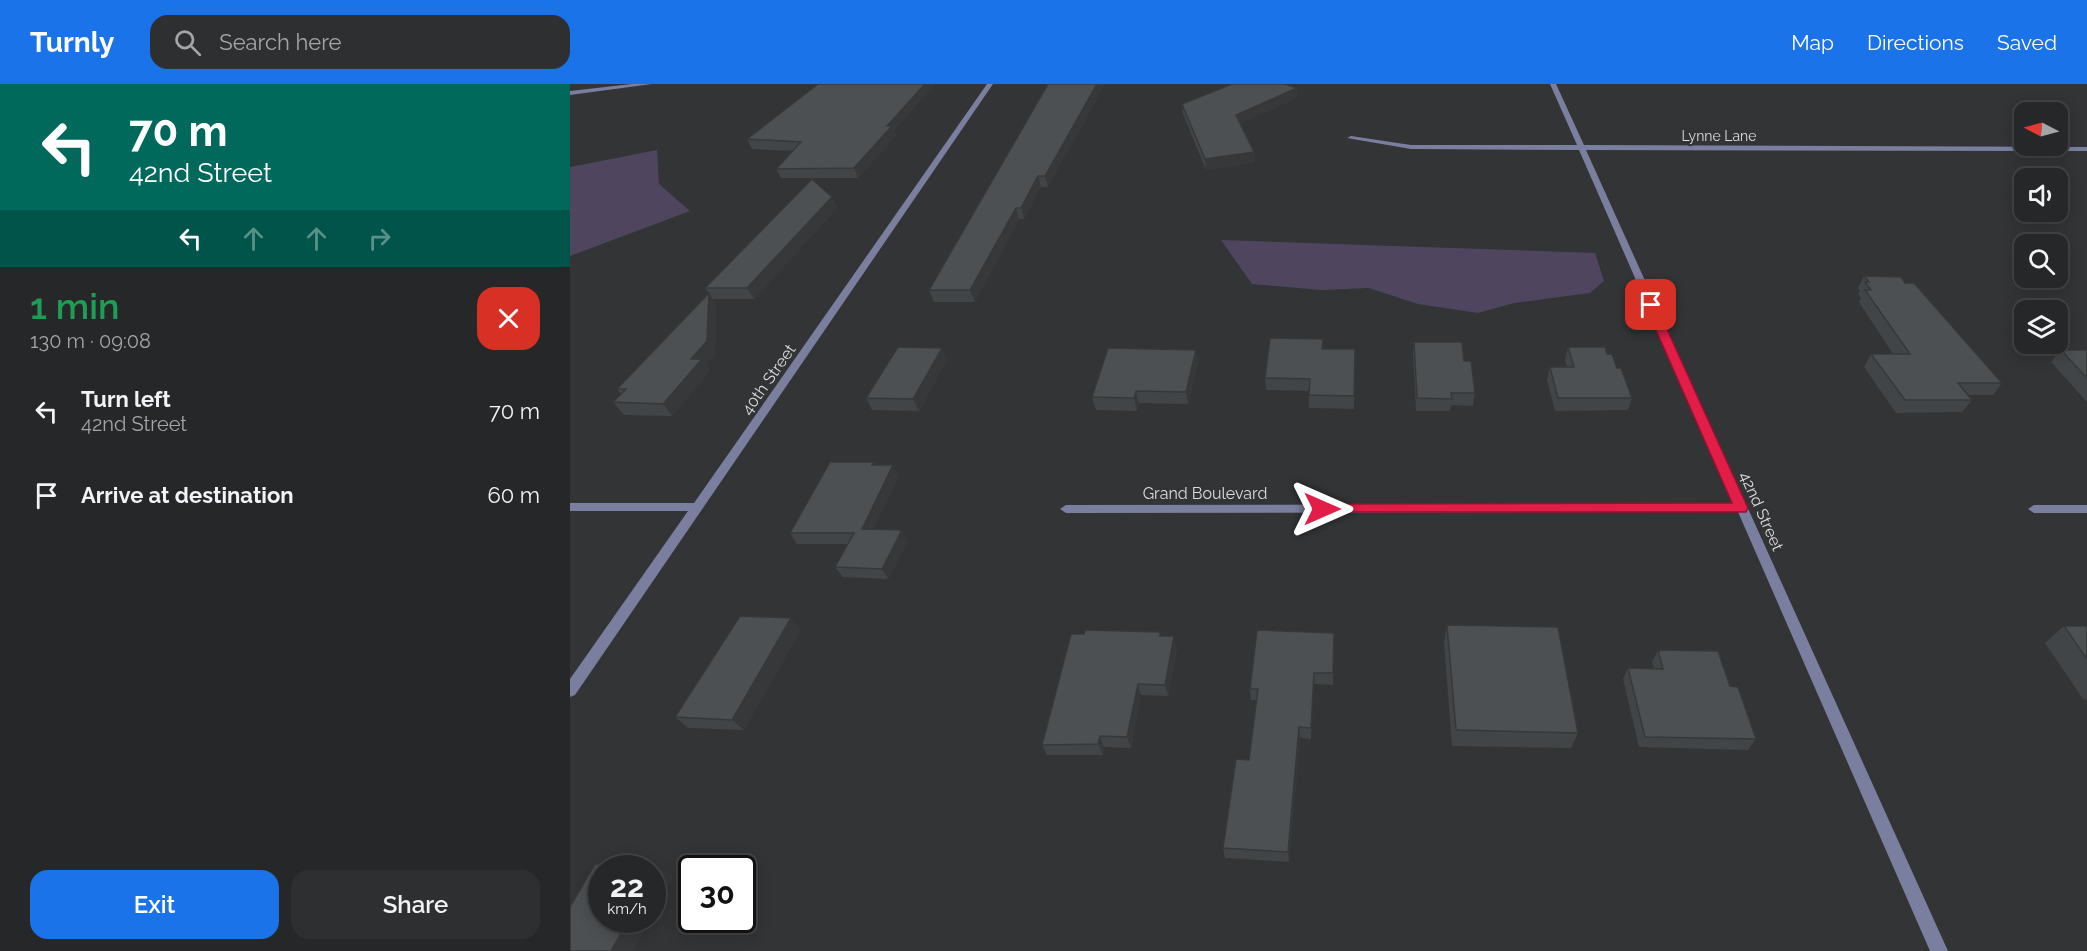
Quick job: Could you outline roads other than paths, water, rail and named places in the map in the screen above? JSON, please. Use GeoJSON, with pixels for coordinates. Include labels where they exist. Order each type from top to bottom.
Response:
{"type":"FeatureCollection","features":[{"type":"Feature","properties":{"kind":"street"},"geometry":{"type":"LineString","coordinates":[[570,93],[649,84]]}},
{"type":"Feature","properties":{"kind":"street","name":"40th Street"},"geometry":{"type":"LineString","coordinates":[[570,691],[990,84]]}},
{"type":"Feature","properties":{"kind":"street","name":"42nd Street"},"geometry":{"type":"LineString","coordinates":[[1553,84],[1939,951]]}},
{"type":"Feature","properties":{"kind":"street","name":"Lynne Lane"},"geometry":{"type":"LineString","coordinates":[[1352,138],[1411,147],[2087,148]]}},
{"type":"Feature","properties":{"kind":"street"},"geometry":{"type":"LineString","coordinates":[[570,507],[697,507]]}},
{"type":"Feature","properties":{"kind":"street","name":"Grand Boulevard"},"geometry":{"type":"LineString","coordinates":[[1066,509],[1741,508]]}},
{"type":"Feature","properties":{"kind":"street"},"geometry":{"type":"LineString","coordinates":[[2034,509],[2087,509]]}}]}
